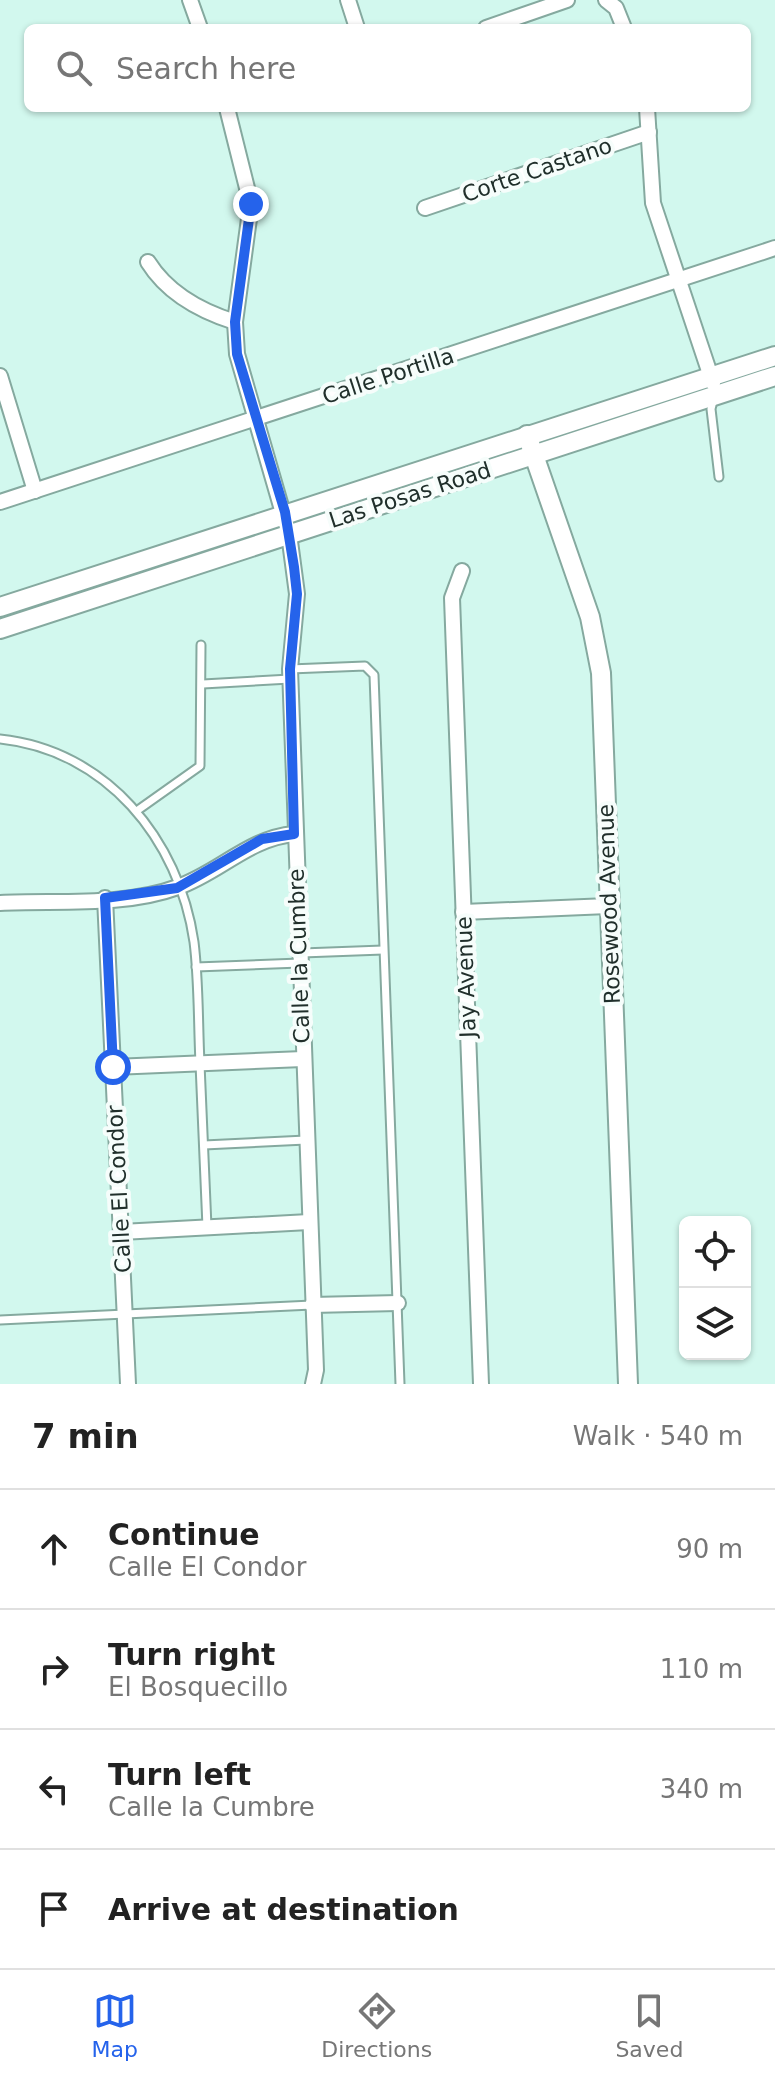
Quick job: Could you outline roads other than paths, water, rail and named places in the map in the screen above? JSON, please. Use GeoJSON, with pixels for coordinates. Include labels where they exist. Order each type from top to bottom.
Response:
{"type":"FeatureCollection","features":[{"type":"Feature","properties":{"kind":"main road","name":"Las Posas Road"},"geometry":{"type":"LineString","coordinates":[[0,629],[535,455],[713,386],[775,356]]}},
{"type":"Feature","properties":{"kind":"main road","name":"Las Posas Road"},"geometry":{"type":"LineString","coordinates":[[0,607],[527,435],[713,386],[775,376]]}},
{"type":"Feature","properties":{"kind":"main road","name":"Rosewood Avenue"},"geometry":{"type":"LineString","coordinates":[[527,435],[590,617],[601,673],[628,1384]]}},
{"type":"Feature","properties":{"kind":"street"},"geometry":{"type":"LineString","coordinates":[[190,0],[199,24]]}},
{"type":"Feature","properties":{"kind":"street"},"geometry":{"type":"LineString","coordinates":[[348,0],[356,24]]}},
{"type":"Feature","properties":{"kind":"street"},"geometry":{"type":"LineString","coordinates":[[498,24],[567,0]]}},
{"type":"Feature","properties":{"kind":"street"},"geometry":{"type":"LineString","coordinates":[[606,0],[616,8],[622,24]]}},
{"type":"Feature","properties":{"kind":"street","name":"Calle la Cumbre"},"geometry":{"type":"LineString","coordinates":[[228,112],[251,204],[235,322],[237,354],[285,512],[297,594],[290,674],[313,1384]]}},
{"type":"Feature","properties":{"kind":"street"},"geometry":{"type":"LineString","coordinates":[[647,112],[653,203],[681,280],[713,386]]}},
{"type":"Feature","properties":{"kind":"street","name":"Corte Castano"},"geometry":{"type":"LineString","coordinates":[[425,208],[649,132]]}},
{"type":"Feature","properties":{"kind":"street","name":"Calle Portilla"},"geometry":{"type":"LineString","coordinates":[[0,502],[775,248]]}},
{"type":"Feature","properties":{"kind":"street"},"geometry":{"type":"LineString","coordinates":[[148,262],[158,278],[192,304],[235,322]]}},
{"type":"Feature","properties":{"kind":"street"},"geometry":{"type":"LineString","coordinates":[[0,376],[35,491]]}},
{"type":"Feature","properties":{"kind":"street","name":"Jay Avenue"},"geometry":{"type":"LineString","coordinates":[[462,571],[452,598],[481,1384]]}},
{"type":"Feature","properties":{"kind":"street"},"geometry":{"type":"LineString","coordinates":[[0,903],[105,898],[177,888],[262,839],[294,834]]}},
{"type":"Feature","properties":{"kind":"street","name":"Calle El Condor"},"geometry":{"type":"LineString","coordinates":[[105,898],[128,1384]]}},
{"type":"Feature","properties":{"kind":"street"},"geometry":{"type":"LineString","coordinates":[[463,912],[608,906]]}},
{"type":"Feature","properties":{"kind":"street"},"geometry":{"type":"LineString","coordinates":[[113,1067],[303,1059]]}},
{"type":"Feature","properties":{"kind":"street"},"geometry":{"type":"LineString","coordinates":[[121,1232],[309,1222]]}},
{"type":"Feature","properties":{"kind":"street"},"geometry":{"type":"LineString","coordinates":[[312,1305],[398,1303]]}},
{"type":"Feature","properties":{"kind":"lane"},"geometry":{"type":"LineString","coordinates":[[713,386],[711,409],[719,477]]}},
{"type":"Feature","properties":{"kind":"lane"},"geometry":{"type":"LineString","coordinates":[[138,810],[200,766],[201,645]]}},
{"type":"Feature","properties":{"kind":"lane"},"geometry":{"type":"LineString","coordinates":[[203,684],[365,666],[374,675],[400,1384]]}},
{"type":"Feature","properties":{"kind":"lane"},"geometry":{"type":"LineString","coordinates":[[0,739],[32,744],[82,764],[103,777],[138,810],[162,850],[193,939],[207,1227]]}},
{"type":"Feature","properties":{"kind":"lane"},"geometry":{"type":"LineString","coordinates":[[196,967],[383,950]]}},
{"type":"Feature","properties":{"kind":"lane"},"geometry":{"type":"LineString","coordinates":[[204,1145],[306,1140]]}},
{"type":"Feature","properties":{"kind":"lane"},"geometry":{"type":"LineString","coordinates":[[0,1320],[312,1305]]}}]}
